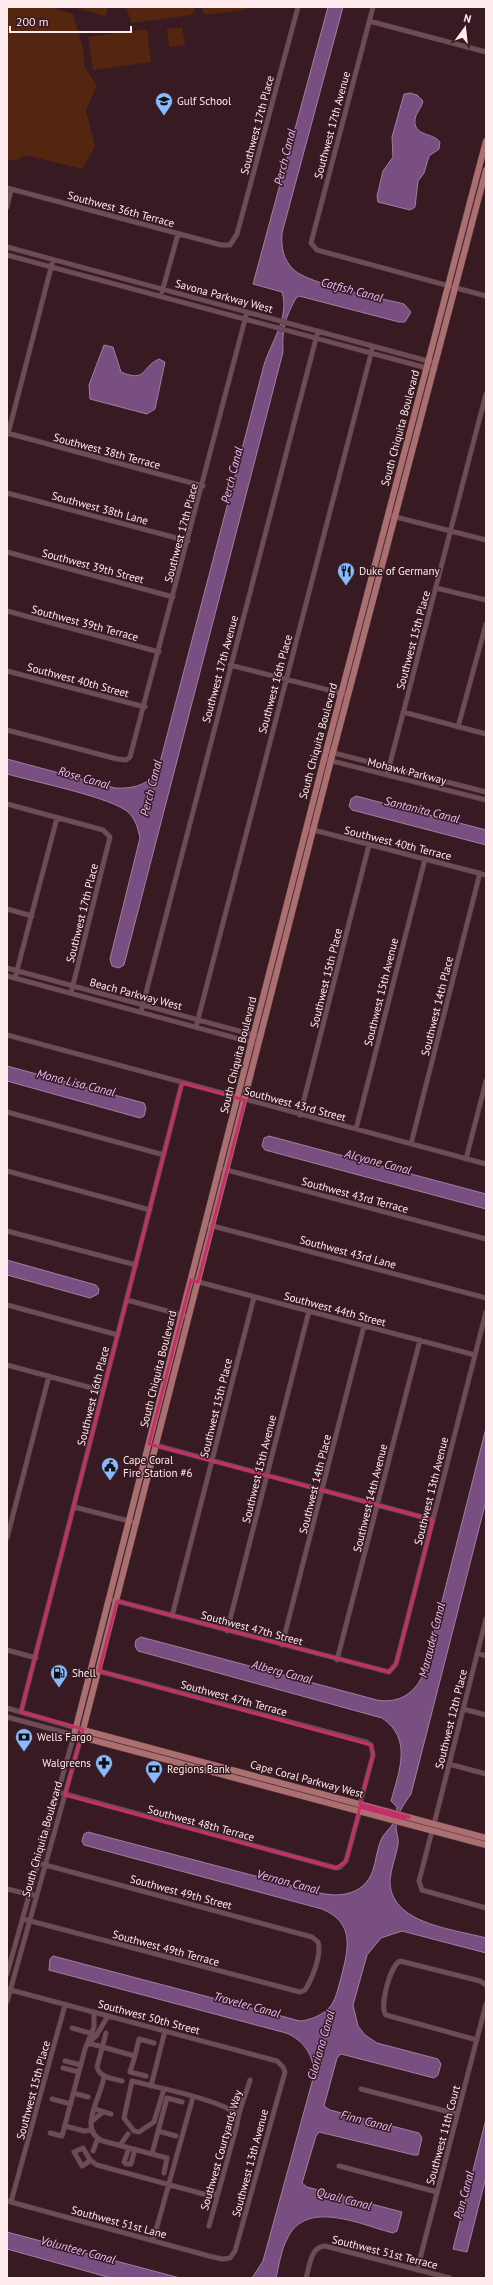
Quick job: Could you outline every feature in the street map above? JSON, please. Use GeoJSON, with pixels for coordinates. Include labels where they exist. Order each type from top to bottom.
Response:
{"type":"FeatureCollection","features":[{"type":"Feature","properties":{"kind":"main road","name":"South Chiquita Boulevard"},"geometry":{"type":"LineString","coordinates":[[74,1735],[92,1670],[341,693],[426,368],[483,163],[486,141]]}},
{"type":"Feature","properties":{"kind":"main road","name":"South Chiquita Boulevard"},"geometry":{"type":"LineString","coordinates":[[83,1730],[331,760],[486,170]]}},
{"type":"Feature","properties":{"kind":"main road","name":"Cape Coral Parkway West"},"geometry":{"type":"LineString","coordinates":[[83,1730],[486,1838]]}},
{"type":"Feature","properties":{"kind":"main road","name":"Cape Coral Parkway West"},"geometry":{"type":"LineString","coordinates":[[74,1735],[486,1845]]}},
{"type":"Feature","properties":{"kind":"main road"},"geometry":{"type":"LineString","coordinates":[[161,1758],[168,1756],[200,1765],[212,1764]]}},
{"type":"Feature","properties":{"kind":"main road"},"geometry":{"type":"LineString","coordinates":[[259,1785],[274,1785],[305,1793],[308,1790]]}},
{"type":"Feature","properties":{"kind":"street","name":"Southwest 17th Place"},"geometry":{"type":"LineString","coordinates":[[230,245],[237,234],[298,7]]}},
{"type":"Feature","properties":{"kind":"street","name":"Southwest 17th Avenue"},"geometry":{"type":"LineString","coordinates":[[372,7],[310,239],[313,247],[318,250],[448,286]]}},
{"type":"Feature","properties":{"kind":"street"},"geometry":{"type":"LineString","coordinates":[[369,21],[486,52]]}},
{"type":"Feature","properties":{"kind":"street","name":"Southwest 36th Terrace"},"geometry":{"type":"LineString","coordinates":[[9,189],[221,245],[230,245]]}},
{"type":"Feature","properties":{"kind":"street"},"geometry":{"type":"LineString","coordinates":[[7,207],[9,189]]}},
{"type":"Feature","properties":{"kind":"street"},"geometry":{"type":"LineString","coordinates":[[161,296],[178,234]]}},
{"type":"Feature","properties":{"kind":"street","name":"Savona Parkway West"},"geometry":{"type":"LineString","coordinates":[[7,247],[436,363]]}},
{"type":"Feature","properties":{"kind":"street","name":"Savona Parkway West"},"geometry":{"type":"LineString","coordinates":[[7,255],[434,370]]}},
{"type":"Feature","properties":{"kind":"street"},"geometry":{"type":"LineString","coordinates":[[8,433],[53,260]]}},
{"type":"Feature","properties":{"kind":"street"},"geometry":{"type":"LineString","coordinates":[[448,286],[486,296]]}},
{"type":"Feature","properties":{"kind":"street","name":"Southwest 17th Place"},"geometry":{"type":"LineString","coordinates":[[7,730],[117,759],[126,760],[130,757],[174,597],[247,312]]}},
{"type":"Feature","properties":{"kind":"street","name":"Southwest 17th Avenue"},"geometry":{"type":"LineString","coordinates":[[141,1012],[318,331]]}},
{"type":"Feature","properties":{"kind":"street","name":"Southwest 16th Place"},"geometry":{"type":"LineString","coordinates":[[196,1028],[373,346]]}},
{"type":"Feature","properties":{"kind":"street","name":"Southwest 15th Place"},"geometry":{"type":"LineString","coordinates":[[386,775],[486,394]]}},
{"type":"Feature","properties":{"kind":"street","name":"Southwest 38th Terrace"},"geometry":{"type":"LineString","coordinates":[[8,433],[203,486]]}},
{"type":"Feature","properties":{"kind":"street","name":"Southwest 38th Lane"},"geometry":{"type":"LineString","coordinates":[[7,493],[188,541]]}},
{"type":"Feature","properties":{"kind":"street"},"geometry":{"type":"LineString","coordinates":[[388,515],[486,540]]}},
{"type":"Feature","properties":{"kind":"street","name":"Southwest 39th Street"},"geometry":{"type":"LineString","coordinates":[[7,552],[174,597]]}},
{"type":"Feature","properties":{"kind":"street"},"geometry":{"type":"LineString","coordinates":[[436,588],[486,600]]}},
{"type":"Feature","properties":{"kind":"street","name":"Southwest 39th Terrace"},"geometry":{"type":"LineString","coordinates":[[7,611],[159,652]]}},
{"type":"Feature","properties":{"kind":"street"},"geometry":{"type":"LineString","coordinates":[[458,727],[486,624]]}},
{"type":"Feature","properties":{"kind":"street"},"geometry":{"type":"LineString","coordinates":[[230,665],[348,695]]}},
{"type":"Feature","properties":{"kind":"street","name":"Southwest 40th Street"},"geometry":{"type":"LineString","coordinates":[[7,670],[144,707]]}},
{"type":"Feature","properties":{"kind":"street"},"geometry":{"type":"LineString","coordinates":[[403,712],[486,734]]}},
{"type":"Feature","properties":{"kind":"street","name":"Mohawk Parkway"},"geometry":{"type":"LineString","coordinates":[[326,751],[486,792]]}},
{"type":"Feature","properties":{"kind":"street","name":"Mohawk Parkway"},"geometry":{"type":"LineString","coordinates":[[324,759],[486,800]]}},
{"type":"Feature","properties":{"kind":"street"},"geometry":{"type":"LineString","coordinates":[[7,804],[57,818],[15,978]]}},
{"type":"Feature","properties":{"kind":"street","name":"Southwest 17th Place"},"geometry":{"type":"LineString","coordinates":[[57,818],[102,830],[110,837],[71,993]]}},
{"type":"Feature","properties":{"kind":"street","name":"Southwest 40th Terrace"},"geometry":{"type":"LineString","coordinates":[[306,828],[486,875]]}},
{"type":"Feature","properties":{"kind":"street","name":"Southwest 15th Place"},"geometry":{"type":"LineString","coordinates":[[300,1115],[369,845]]}},
{"type":"Feature","properties":{"kind":"street","name":"Southwest 15th Avenue"},"geometry":{"type":"LineString","coordinates":[[356,1129],[425,859]]}},
{"type":"Feature","properties":{"kind":"street","name":"Southwest 14th Place"},"geometry":{"type":"LineString","coordinates":[[411,1144],[480,873]]}},
{"type":"Feature","properties":{"kind":"street"},"geometry":{"type":"LineString","coordinates":[[7,909],[32,916]]}},
{"type":"Feature","properties":{"kind":"street","name":"Beach Parkway West"},"geometry":{"type":"LineString","coordinates":[[7,968],[261,1037]]}},
{"type":"Feature","properties":{"kind":"street","name":"Beach Parkway West"},"geometry":{"type":"LineString","coordinates":[[7,976],[259,1044]]}},
{"type":"Feature","properties":{"kind":"street","name":"Southwest 43rd Street"},"geometry":{"type":"LineString","coordinates":[[7,1035],[486,1164]]}},
{"type":"Feature","properties":{"kind":"street"},"geometry":{"type":"LineString","coordinates":[[466,1159],[486,1082]]}},
{"type":"Feature","properties":{"kind":"street","name":"Southwest 16th Place"},"geometry":{"type":"LineString","coordinates":[[21,1712],[182,1083]]}},
{"type":"Feature","properties":{"kind":"street"},"geometry":{"type":"LineString","coordinates":[[7,1112],[164,1155]]}},
{"type":"Feature","properties":{"kind":"street","name":"Southwest 43rd Terrace"},"geometry":{"type":"LineString","coordinates":[[220,1168],[486,1239]]}},
{"type":"Feature","properties":{"kind":"street"},"geometry":{"type":"LineString","coordinates":[[7,1171],[150,1210]]}},
{"type":"Feature","properties":{"kind":"street","name":"Southwest 43rd Lane"},"geometry":{"type":"LineString","coordinates":[[205,1224],[486,1298]]}},
{"type":"Feature","properties":{"kind":"street"},"geometry":{"type":"LineString","coordinates":[[7,1231],[136,1266]]}},
{"type":"Feature","properties":{"kind":"street","name":"Southwest 44th Street"},"geometry":{"type":"LineString","coordinates":[[191,1280],[475,1355]]}},
{"type":"Feature","properties":{"kind":"street","name":"Southwest 15th Place"},"geometry":{"type":"LineString","coordinates":[[172,1616],[254,1297]]}},
{"type":"Feature","properties":{"kind":"street"},"geometry":{"type":"LineString","coordinates":[[127,1300],[189,1318]]}},
{"type":"Feature","properties":{"kind":"street"},"geometry":{"type":"LineString","coordinates":[[7,1305],[118,1335]]}},
{"type":"Feature","properties":{"kind":"street","name":"Southwest 15th Avenue"},"geometry":{"type":"LineString","coordinates":[[227,1631],[309,1311]]}},
{"type":"Feature","properties":{"kind":"street","name":"Southwest 13th Avenue"},"geometry":{"type":"LineString","coordinates":[[389,1672],[396,1664],[486,1312]]}},
{"type":"Feature","properties":{"kind":"street","name":"Southwest 14th Place"},"geometry":{"type":"LineString","coordinates":[[282,1646],[364,1326]]}},
{"type":"Feature","properties":{"kind":"street","name":"Southwest 14th Avenue"},"geometry":{"type":"LineString","coordinates":[[337,1660],[420,1340]]}},
{"type":"Feature","properties":{"kind":"street"},"geometry":{"type":"LineString","coordinates":[[7,1365],[104,1391]]}},
{"type":"Feature","properties":{"kind":"street"},"geometry":{"type":"LineString","coordinates":[[7,1538],[49,1376]]}},
{"type":"Feature","properties":{"kind":"street"},"geometry":{"type":"LineString","coordinates":[[149,1443],[433,1520]]}},
{"type":"Feature","properties":{"kind":"street"},"geometry":{"type":"LineString","coordinates":[[74,1506],[137,1523]]}},
{"type":"Feature","properties":{"kind":"street","name":"Southwest 47th Street"},"geometry":{"type":"LineString","coordinates":[[110,1599],[282,1646],[389,1672]]}},
{"type":"Feature","properties":{"kind":"street","name":"Southwest 12th Place"},"geometry":{"type":"LineString","coordinates":[[434,1824],[486,1619]]}},
{"type":"Feature","properties":{"kind":"street"},"geometry":{"type":"LineString","coordinates":[[7,1650],[36,1658]]}},
{"type":"Feature","properties":{"kind":"street"},"geometry":{"type":"LineString","coordinates":[[477,1653],[486,1656]]}},
{"type":"Feature","properties":{"kind":"street","name":"Southwest 47th Terrace"},"geometry":{"type":"LineString","coordinates":[[92,1670],[371,1745],[373,1755],[360,1804]]}},
{"type":"Feature","properties":{"kind":"street","name":"Cape Coral Parkway West"},"geometry":{"type":"LineString","coordinates":[[7,1708],[83,1730]]}},
{"type":"Feature","properties":{"kind":"street"},"geometry":{"type":"LineString","coordinates":[[463,1709],[486,1715]]}},
{"type":"Feature","properties":{"kind":"street","name":"Cape Coral Parkway West"},"geometry":{"type":"LineString","coordinates":[[7,1717],[74,1735]]}},
{"type":"Feature","properties":{"kind":"street","name":"South Chiquita Boulevard"},"geometry":{"type":"LineString","coordinates":[[7,2002],[9,1989],[30,1921],[83,1730]]}},
{"type":"Feature","properties":{"kind":"street","name":"South Chiquita Boulevard"},"geometry":{"type":"LineString","coordinates":[[7,1974],[74,1735]]}},
{"type":"Feature","properties":{"kind":"street"},"geometry":{"type":"LineString","coordinates":[[449,1764],[486,1774]]}},
{"type":"Feature","properties":{"kind":"street","name":"Southwest 48th Terrace"},"geometry":{"type":"LineString","coordinates":[[58,1792],[322,1865],[340,1867],[346,1862],[359,1811]]}},
{"type":"Feature","properties":{"kind":"street"},"geometry":{"type":"LineString","coordinates":[[359,1811],[361,1809],[367,1809],[401,1818],[408,1817]]}},
{"type":"Feature","properties":{"kind":"street"},"geometry":{"type":"LineString","coordinates":[[432,1831],[420,1886],[426,1892],[486,1908]]}},
{"type":"Feature","properties":{"kind":"street","name":"Southwest 49th Street"},"geometry":{"type":"LineString","coordinates":[[38,1863],[312,1937],[318,1942],[318,1953],[310,1982],[305,1990]]}},
{"type":"Feature","properties":{"kind":"street"},"geometry":{"type":"LineString","coordinates":[[7,1889],[37,1896]]}},
{"type":"Feature","properties":{"kind":"street","name":"Southwest 49th Terrace"},"geometry":{"type":"LineString","coordinates":[[23,1919],[272,1985],[300,1992],[305,1990]]}},
{"type":"Feature","properties":{"kind":"street"},"geometry":{"type":"LineString","coordinates":[[477,2040],[386,2015],[383,2005],[393,1966],[396,1963],[404,1961],[480,1981],[486,1985]]}},
{"type":"Feature","properties":{"kind":"street","name":"Southwest 50th Street"},"geometry":{"type":"LineString","coordinates":[[9,1989],[277,2061],[284,2067]]}},
{"type":"Feature","properties":{"kind":"street","name":"Southwest 11th Court"},"geometry":{"type":"LineString","coordinates":[[417,2270],[486,2004]]}},
{"type":"Feature","properties":{"kind":"street","name":"Southwest 15th Place"},"geometry":{"type":"LineString","coordinates":[[9,2202],[65,2005]]}},
{"type":"Feature","properties":{"kind":"street"},"geometry":{"type":"LineString","coordinates":[[94,2012],[94,2035]]}},
{"type":"Feature","properties":{"kind":"street"},"geometry":{"type":"LineString","coordinates":[[50,2133],[62,2136],[88,2043],[108,2016]]}},
{"type":"Feature","properties":{"kind":"street"},"geometry":{"type":"LineString","coordinates":[[95,2022],[102,2024]]}},
{"type":"Feature","properties":{"kind":"street"},"geometry":{"type":"LineString","coordinates":[[72,2028],[94,2035]]}},
{"type":"Feature","properties":{"kind":"street"},"geometry":{"type":"LineString","coordinates":[[151,2086],[165,2031]]}},
{"type":"Feature","properties":{"kind":"street"},"geometry":{"type":"LineString","coordinates":[[106,2033],[97,2067],[104,2076],[122,2081]]}},
{"type":"Feature","properties":{"kind":"street"},"geometry":{"type":"LineString","coordinates":[[146,2076],[130,2072],[139,2039],[154,2043]]}},
{"type":"Feature","properties":{"kind":"street"},"geometry":{"type":"LineString","coordinates":[[88,2043],[135,2056]]}},
{"type":"Feature","properties":{"kind":"street"},"geometry":{"type":"LineString","coordinates":[[65,2061],[81,2065]]}},
{"type":"Feature","properties":{"kind":"street","name":"Southwest 13th Avenue"},"geometry":{"type":"LineString","coordinates":[[226,2260],[233,2255],[235,2250],[282,2080],[284,2067]]}},
{"type":"Feature","properties":{"kind":"street"},"geometry":{"type":"LineString","coordinates":[[63,2068],[79,2072]]}},
{"type":"Feature","properties":{"kind":"street"},"geometry":{"type":"LineString","coordinates":[[104,2076],[91,2122],[92,2130],[98,2138],[168,2158],[164,2173]]}},
{"type":"Feature","properties":{"kind":"street","name":"Southwest Courtyards Way"},"geometry":{"type":"LineString","coordinates":[[209,2226],[237,2125],[238,2115],[250,2080]]}},
{"type":"Feature","properties":{"kind":"street"},"geometry":{"type":"LineString","coordinates":[[164,2089],[154,2122],[140,2132],[134,2131],[124,2118],[132,2081],[164,2089],[193,2097],[229,2108],[238,2115]]}},
{"type":"Feature","properties":{"kind":"street"},"geometry":{"type":"LineString","coordinates":[[361,2089],[458,2114]]}},
{"type":"Feature","properties":{"kind":"street"},"geometry":{"type":"LineString","coordinates":[[73,2093],[88,2097]]}},
{"type":"Feature","properties":{"kind":"street"},"geometry":{"type":"LineString","coordinates":[[153,2241],[193,2097]]}},
{"type":"Feature","properties":{"kind":"street"},"geometry":{"type":"LineString","coordinates":[[152,2154],[167,2098],[182,2102]]}},
{"type":"Feature","properties":{"kind":"street"},"geometry":{"type":"LineString","coordinates":[[52,2099],[71,2104]]}},
{"type":"Feature","properties":{"kind":"street"},"geometry":{"type":"LineString","coordinates":[[94,2110],[111,2114]]}},
{"type":"Feature","properties":{"kind":"street"},"geometry":{"type":"LineString","coordinates":[[91,2122],[103,2112]]}},
{"type":"Feature","properties":{"kind":"street"},"geometry":{"type":"LineString","coordinates":[[65,2126],[84,2131],[92,2130]]}},
{"type":"Feature","properties":{"kind":"street"},"geometry":{"type":"LineString","coordinates":[[158,2131],[176,2136]]}},
{"type":"Feature","properties":{"kind":"street"},"geometry":{"type":"LineString","coordinates":[[120,2145],[128,2134]]}},
{"type":"Feature","properties":{"kind":"street"},"geometry":{"type":"LineString","coordinates":[[93,2151],[98,2138]]}},
{"type":"Feature","properties":{"kind":"street"},"geometry":{"type":"LineString","coordinates":[[129,2148],[124,2162],[126,2164],[131,2164],[135,2149]]}},
{"type":"Feature","properties":{"kind":"street"},"geometry":{"type":"LineString","coordinates":[[90,2161],[97,2166],[169,2185],[208,2195],[218,2194]]}},
{"type":"Feature","properties":{"kind":"street"},"geometry":{"type":"LineString","coordinates":[[339,2166],[437,2192]]}},
{"type":"Feature","properties":{"kind":"street","name":"Southwest 51st Lane"},"geometry":{"type":"LineString","coordinates":[[9,2202],[226,2260]]}},
{"type":"Feature","properties":{"kind":"street","name":"Southwest 51st Terrace"},"geometry":{"type":"LineString","coordinates":[[306,2278],[316,2248],[325,2246],[450,2278]]}},
{"type":"Feature","properties":{"kind":"highlighted area"},"geometry":{"type":"Polygon","coordinates":[[[182,1083],[245,1100],[198,1282],[191,1280],[149,1444],[433,1520],[396,1664],[389,1672],[117,1601],[99,1671],[366,1742],[371,1745],[373,1755],[360,1804],[409,1817],[401,1818],[360,1807],[346,1861],[336,1868],[65,1795],[83,1729],[21,1712],[182,1083]]]}},
{"type":"Feature","properties":{"kind":"shaded area"},"geometry":{"type":"Polygon","coordinates":[[[7,7],[49,7],[73,14],[83,47],[85,60],[84,66],[97,86],[86,110],[95,147],[82,169],[29,156],[24,156],[16,161],[7,159],[7,7]]]}},
{"type":"Feature","properties":{"kind":"shaded area"},"geometry":{"type":"Polygon","coordinates":[[[72,7],[108,7],[106,16],[72,7]]]}},
{"type":"Feature","properties":{"kind":"shaded area"},"geometry":{"type":"Polygon","coordinates":[[[126,7],[194,7],[195,11],[191,15],[132,23],[126,7]]]}},
{"type":"Feature","properties":{"kind":"shaded area"},"geometry":{"type":"Polygon","coordinates":[[[202,7],[247,7],[247,9],[206,15],[203,13],[202,7]]]}},
{"type":"Feature","properties":{"kind":"shaded area"},"geometry":{"type":"Polygon","coordinates":[[[182,27],[185,45],[169,47],[167,29],[182,27]]]}},
{"type":"Feature","properties":{"kind":"shaded area"},"geometry":{"type":"Polygon","coordinates":[[[147,29],[151,62],[93,70],[88,37],[147,29]]]}},
{"type":"Feature","properties":{"kind":"water","name":"Perch Canal"},"geometry":{"type":"Polygon","coordinates":[[[328,7],[343,7],[282,233],[285,258],[294,270],[302,275],[346,290],[404,304],[411,312],[405,322],[399,322],[299,296],[296,298],[289,312],[283,336],[283,352],[124,965],[119,968],[112,966],[110,959],[140,838],[135,822],[129,813],[121,807],[72,790],[7,774],[7,759],[115,788],[134,787],[145,783],[158,770],[264,365],[282,320],[284,301],[282,292],[253,284],[328,7]]]}},
{"type":"Feature","properties":{"kind":"water"},"geometry":{"type":"Polygon","coordinates":[[[410,93],[417,95],[423,101],[415,119],[417,129],[440,142],[439,149],[429,156],[424,173],[418,181],[415,207],[410,210],[378,202],[377,196],[383,171],[393,157],[392,137],[404,94],[410,93]]]}},
{"type":"Feature","properties":{"kind":"water"},"geometry":{"type":"Polygon","coordinates":[[[104,345],[113,347],[121,372],[129,375],[140,375],[153,362],[159,359],[165,362],[155,409],[147,414],[90,399],[89,385],[104,345]]]}},
{"type":"Feature","properties":{"kind":"water"},"geometry":{"type":"Polygon","coordinates":[[[356,796],[486,830],[486,845],[352,810],[349,806],[351,799],[356,796]]]}},
{"type":"Feature","properties":{"kind":"water"},"geometry":{"type":"Polygon","coordinates":[[[7,1066],[144,1103],[146,1108],[144,1116],[140,1118],[7,1081],[7,1066]]]}},
{"type":"Feature","properties":{"kind":"water"},"geometry":{"type":"Polygon","coordinates":[[[269,1136],[486,1194],[486,1209],[265,1150],[262,1146],[264,1138],[269,1136]]]}},
{"type":"Feature","properties":{"kind":"water"},"geometry":{"type":"Polygon","coordinates":[[[7,1260],[96,1285],[99,1289],[98,1294],[90,1298],[7,1275],[7,1260]]]}},
{"type":"Feature","properties":{"kind":"water"},"geometry":{"type":"Polygon","coordinates":[[[486,1428],[486,1501],[411,1794],[401,1809],[396,1822],[398,1845],[390,1880],[393,1895],[400,1906],[411,1915],[441,1927],[486,1938],[486,1953],[402,1931],[381,1938],[367,1955],[353,2005],[358,2026],[365,2035],[377,2043],[438,2059],[441,2064],[438,2075],[434,2078],[341,2054],[337,2058],[324,2106],[330,2110],[419,2133],[422,2138],[418,2155],[319,2132],[316,2136],[302,2183],[307,2187],[402,2212],[397,2231],[393,2233],[335,2218],[320,2217],[307,2220],[296,2227],[287,2239],[276,2278],[252,2278],[263,2261],[314,2075],[314,2068],[307,2050],[303,2044],[286,2033],[49,1970],[50,1959],[53,1956],[300,2021],[311,2019],[322,2014],[331,2006],[335,1998],[346,1957],[347,1938],[345,1930],[333,1915],[322,1909],[84,1845],[82,1841],[84,1834],[88,1832],[320,1893],[336,1895],[351,1892],[358,1889],[369,1878],[373,1870],[378,1847],[382,1838],[394,1821],[397,1807],[391,1801],[400,1767],[401,1746],[398,1736],[392,1726],[382,1718],[138,1651],[135,1646],[136,1640],[141,1637],[377,1700],[392,1700],[406,1695],[416,1686],[424,1672],[486,1428]]]}},
{"type":"Feature","properties":{"kind":"water"},"geometry":{"type":"Polygon","coordinates":[[[486,2119],[486,2177],[467,2252],[453,2249],[486,2119]]]}},
{"type":"Feature","properties":{"kind":"water"},"geometry":{"type":"Polygon","coordinates":[[[7,2232],[180,2278],[111,2278],[7,2249],[7,2232]]]}},
{"type":"Feature","properties":{"kind":"place","name":"Gulf School"},"geometry":{"type":"Point","coordinates":[164,116]}},
{"type":"Feature","properties":{"kind":"place","name":"Duke of Germany"},"geometry":{"type":"Point","coordinates":[346,586]}},
{"type":"Feature","properties":{"kind":"place","name":"Cape Coral Fire Station #6"},"geometry":{"type":"Point","coordinates":[110,1481]}},
{"type":"Feature","properties":{"kind":"place","name":"Shell"},"geometry":{"type":"Point","coordinates":[59,1688]}},
{"type":"Feature","properties":{"kind":"place","name":"Wells Fargo"},"geometry":{"type":"Point","coordinates":[24,1752]}},
{"type":"Feature","properties":{"kind":"place","name":"Walgreens"},"geometry":{"type":"Point","coordinates":[104,1778]}},
{"type":"Feature","properties":{"kind":"place","name":"Regions Bank"},"geometry":{"type":"Point","coordinates":[154,1784]}},
{"type":"Feature","properties":{"kind":"water label","name":"Catfish Canal"},"geometry":{"type":"Point","coordinates":[352,290]}},
{"type":"Feature","properties":{"kind":"water label","name":"Rose Canal"},"geometry":{"type":"Point","coordinates":[84,778]}},
{"type":"Feature","properties":{"kind":"water label","name":"Santanita Canal"},"geometry":{"type":"Point","coordinates":[422,810]}},
{"type":"Feature","properties":{"kind":"water label","name":"Mona Lisa Canal"},"geometry":{"type":"Point","coordinates":[76,1083]}},
{"type":"Feature","properties":{"kind":"water label","name":"Alcyone Canal"},"geometry":{"type":"Point","coordinates":[378,1162]}},
{"type":"Feature","properties":{"kind":"water label","name":"Marauder Canal"},"geometry":{"type":"Point","coordinates":[432,1640]}},
{"type":"Feature","properties":{"kind":"water label","name":"Alberg Canal"},"geometry":{"type":"Point","coordinates":[282,1672]}},
{"type":"Feature","properties":{"kind":"water label","name":"Vernon Canal"},"geometry":{"type":"Point","coordinates":[288,1882]}},
{"type":"Feature","properties":{"kind":"water label","name":"Traveler Canal"},"geometry":{"type":"Point","coordinates":[247,2005]}},
{"type":"Feature","properties":{"kind":"water label","name":"Gloriana Canal"},"geometry":{"type":"Point","coordinates":[321,2045]}},
{"type":"Feature","properties":{"kind":"water label","name":"Finn Canal"},"geometry":{"type":"Point","coordinates":[366,2121]}},
{"type":"Feature","properties":{"kind":"water label","name":"Pan Canal"},"geometry":{"type":"Point","coordinates":[464,2195]}},
{"type":"Feature","properties":{"kind":"water label","name":"Quail Canal"},"geometry":{"type":"Point","coordinates":[344,2199]}},
{"type":"Feature","properties":{"kind":"water label","name":"Volunteer Canal"},"geometry":{"type":"Point","coordinates":[78,2250]}}]}
